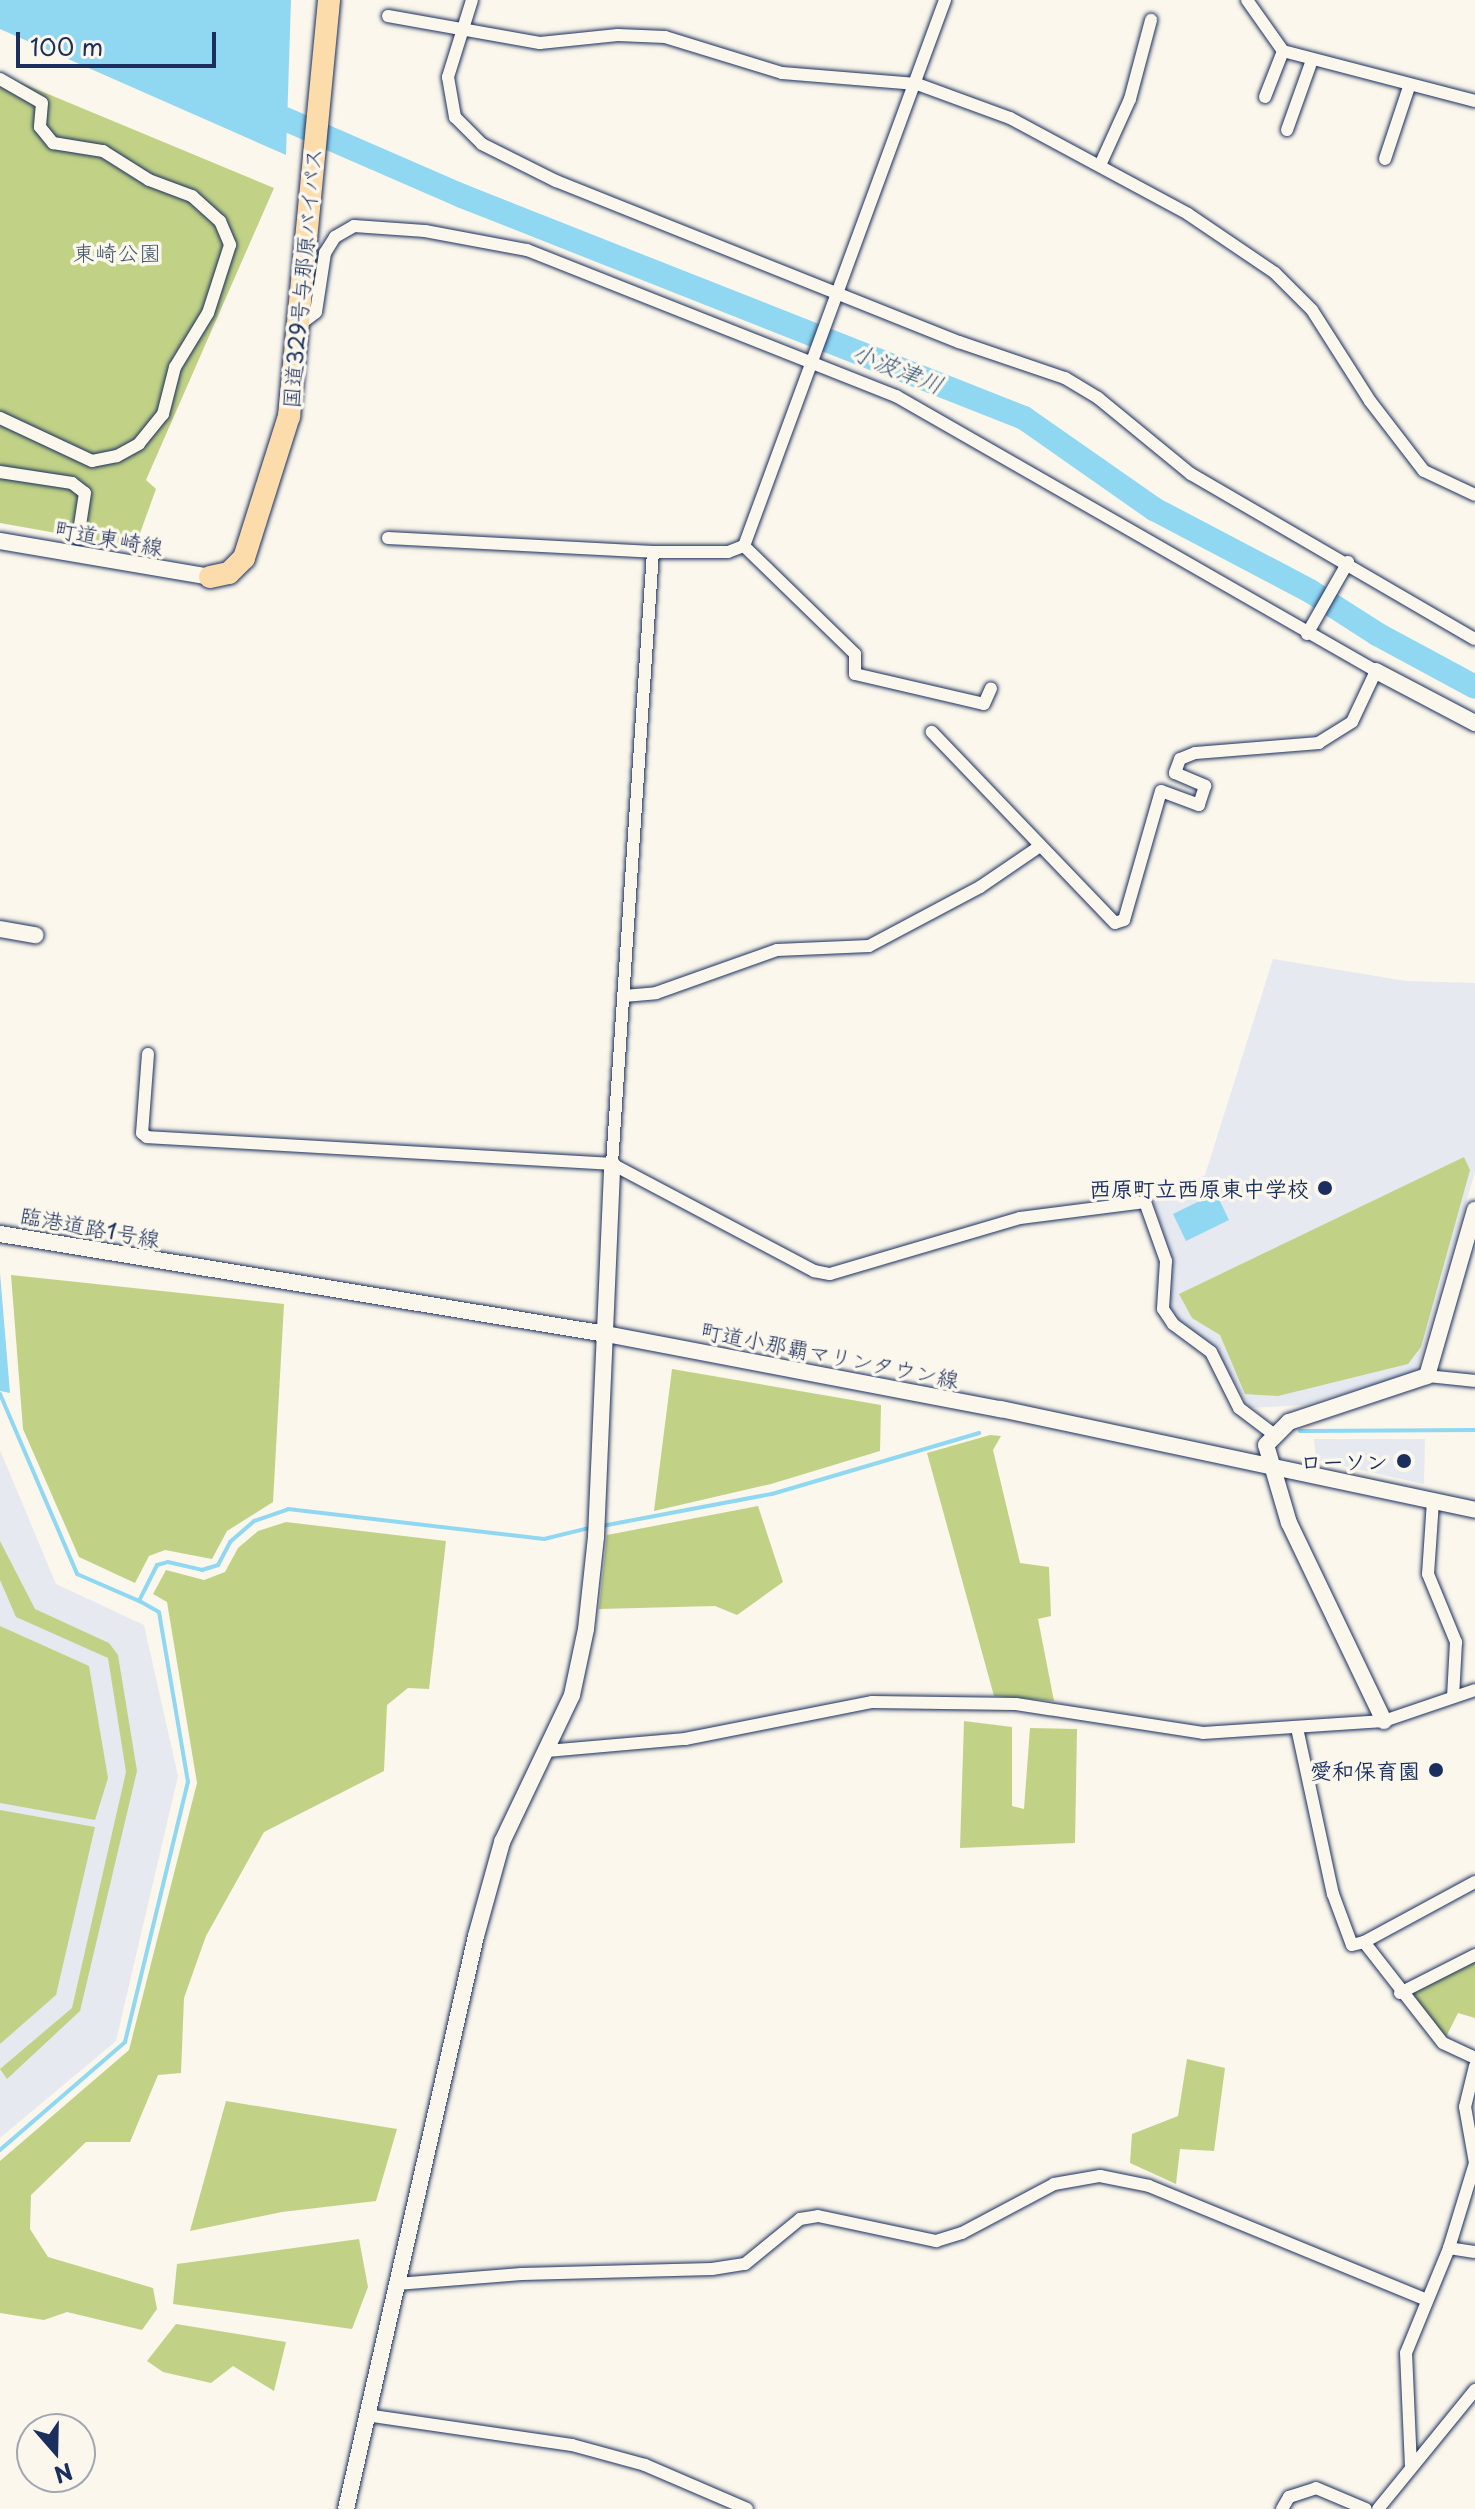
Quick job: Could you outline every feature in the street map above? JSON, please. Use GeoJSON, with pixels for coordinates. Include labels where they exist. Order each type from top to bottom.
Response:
{"type":"FeatureCollection","features":[{"type":"Feature","properties":{"kind":"highway","name":"国道329号与那原バイパス"},"geometry":{"type":"LineString","coordinates":[[210,577],[238,566],[264,504],[289,416],[317,97],[329,0]]}},
{"type":"Feature","properties":{"kind":"street"},"geometry":{"type":"LineString","coordinates":[[472,0],[448,77],[455,117],[466,133],[556,181],[836,290],[959,342],[1065,378],[1108,405],[1191,474],[1475,639]]}},
{"type":"Feature","properties":{"kind":"street"},"geometry":{"type":"LineString","coordinates":[[388,538],[653,552],[728,552],[744,546],[830,305],[917,84],[945,0]]}},
{"type":"Feature","properties":{"kind":"street"},"geometry":{"type":"LineString","coordinates":[[1247,0],[1283,51],[1409,87],[1475,101]]}},
{"type":"Feature","properties":{"kind":"street"},"geometry":{"type":"LineString","coordinates":[[388,16],[540,43],[618,35],[665,37],[782,73],[917,84],[1010,118],[1101,163],[1188,214],[1292,287],[1424,471],[1475,495]]}},
{"type":"Feature","properties":{"kind":"street"},"geometry":{"type":"LineString","coordinates":[[1101,163],[1130,99],[1151,20]]}},
{"type":"Feature","properties":{"kind":"street"},"geometry":{"type":"LineString","coordinates":[[1265,97],[1283,51]]}},
{"type":"Feature","properties":{"kind":"street"},"geometry":{"type":"LineString","coordinates":[[1287,130],[1312,60]]}},
{"type":"Feature","properties":{"kind":"street"},"geometry":{"type":"LineString","coordinates":[[0,79],[42,103],[40,127],[53,143],[103,151],[149,180],[192,196],[220,221],[230,245],[208,313],[175,367],[158,426],[117,456],[82,458],[0,418]]}},
{"type":"Feature","properties":{"kind":"street"},"geometry":{"type":"LineString","coordinates":[[1385,159],[1409,87]]}},
{"type":"Feature","properties":{"kind":"street"},"geometry":{"type":"LineString","coordinates":[[299,325],[316,312],[325,253],[335,237],[364,225],[527,250],[812,354],[919,408],[1310,628],[1376,671],[1475,723]]}},
{"type":"Feature","properties":{"kind":"street"},"geometry":{"type":"LineString","coordinates":[[72,483],[82,458]]}},
{"type":"Feature","properties":{"kind":"street"},"geometry":{"type":"LineString","coordinates":[[0,472],[72,483],[85,493],[78,538]]}},
{"type":"Feature","properties":{"kind":"street","name":"町道東崎線"},"geometry":{"type":"LineString","coordinates":[[0,541],[210,577]]}},
{"type":"Feature","properties":{"kind":"street"},"geometry":{"type":"LineString","coordinates":[[744,546],[855,654],[855,674],[984,704],[991,688]]}},
{"type":"Feature","properties":{"kind":"street"},"geometry":{"type":"LineString","coordinates":[[346,2509],[497,1857],[572,1695],[596,1537],[612,1164],[653,552]]}},
{"type":"Feature","properties":{"kind":"street"},"geometry":{"type":"LineString","coordinates":[[1310,628],[1346,566]]}},
{"type":"Feature","properties":{"kind":"street"},"geometry":{"type":"LineString","coordinates":[[932,732],[1115,923],[1124,920],[1161,791],[1199,805],[1205,786],[1175,773],[1180,759],[1195,753],[1319,743],[1352,722],[1376,671]]}},
{"type":"Feature","properties":{"kind":"street"},"geometry":{"type":"LineString","coordinates":[[624,996],[656,993],[777,950],[869,946],[980,887],[1040,846]]}},
{"type":"Feature","properties":{"kind":"street"},"geometry":{"type":"LineString","coordinates":[[0,929],[35,935]]}},
{"type":"Feature","properties":{"kind":"street"},"geometry":{"type":"LineString","coordinates":[[148,1054],[142,1133],[147,1137],[612,1164],[814,1271],[830,1274],[1020,1218],[1096,1204],[1145,1202],[1166,1261],[1163,1309],[1173,1324],[1211,1352],[1239,1408],[1272,1433]]}},
{"type":"Feature","properties":{"kind":"street"},"geometry":{"type":"LineString","coordinates":[[1427,1376],[1475,1210]]}},
{"type":"Feature","properties":{"kind":"street","name":"臨港道路1号線"},"geometry":{"type":"LineString","coordinates":[[0,1234],[173,1263]]}},
{"type":"Feature","properties":{"kind":"street","name":"町道小那覇マリンタウン線"},"geometry":{"type":"LineString","coordinates":[[173,1263],[606,1334],[1001,1409],[1475,1510]]}},
{"type":"Feature","properties":{"kind":"street"},"geometry":{"type":"LineString","coordinates":[[1384,1721],[1289,1523],[1269,1467],[1266,1445],[1272,1433],[1289,1422],[1427,1376],[1475,1381]]}},
{"type":"Feature","properties":{"kind":"street"},"geometry":{"type":"LineString","coordinates":[[1433,1501],[1428,1574],[1456,1642],[1453,1697]]}},
{"type":"Feature","properties":{"kind":"street"},"geometry":{"type":"LineString","coordinates":[[547,1751],[685,1739],[872,1702],[1016,1704],[1203,1733],[1384,1721],[1475,1690]]}},
{"type":"Feature","properties":{"kind":"street"},"geometry":{"type":"LineString","coordinates":[[1297,1728],[1333,1894],[1352,1945],[1364,1942],[1475,1882]]}},
{"type":"Feature","properties":{"kind":"street"},"geometry":{"type":"LineString","coordinates":[[1364,1942],[1400,1993],[1443,2043],[1475,2058]]}},
{"type":"Feature","properties":{"kind":"street"},"geometry":{"type":"LineString","coordinates":[[1400,1993],[1475,1955]]}},
{"type":"Feature","properties":{"kind":"street"},"geometry":{"type":"LineString","coordinates":[[1411,2467],[1406,2353],[1449,2248],[1475,2163],[1465,2107],[1475,2066]]}},
{"type":"Feature","properties":{"kind":"street"},"geometry":{"type":"LineString","coordinates":[[397,2284],[723,2268],[760,2256],[800,2219],[818,2216],[936,2241],[962,2233],[1054,2184],[1100,2176],[1149,2186],[1427,2300]]}},
{"type":"Feature","properties":{"kind":"street"},"geometry":{"type":"LineString","coordinates":[[1449,2248],[1475,2252]]}},
{"type":"Feature","properties":{"kind":"street"},"geometry":{"type":"LineString","coordinates":[[1378,2509],[1474,2395]]}},
{"type":"Feature","properties":{"kind":"street"},"geometry":{"type":"LineString","coordinates":[[366,2415],[572,2445],[645,2465],[747,2509]]}},
{"type":"Feature","properties":{"kind":"street"},"geometry":{"type":"LineString","coordinates":[[1282,2509],[1289,2497],[1316,2488],[1366,2509]]}},
{"type":"Feature","properties":{"kind":"shaded area","name":"西原町立西原東中学校"},"geometry":{"type":"Polygon","coordinates":[[[1273,959],[1406,981],[1475,983],[1475,1172],[1416,1372],[1305,1405],[1249,1408],[1217,1351],[1175,1319],[1166,1301],[1172,1259],[1153,1201],[1205,1175],[1273,959]]]}},
{"type":"Feature","properties":{"kind":"shaded area"},"geometry":{"type":"Polygon","coordinates":[[[1314,1439],[1425,1439],[1424,1484],[1316,1460],[1314,1439]]]}},
{"type":"Feature","properties":{"kind":"shaded area"},"geometry":{"type":"Polygon","coordinates":[[[0,1450],[56,1584],[144,1625],[178,1776],[116,2041],[0,2138],[0,1450]]]}},
{"type":"Feature","properties":{"kind":"green space","name":"東崎公園"},"geometry":{"type":"Polygon","coordinates":[[[0,74],[274,188],[146,480],[156,489],[135,547],[0,523],[0,74]]]}},
{"type":"Feature","properties":{"kind":"green space"},"geometry":{"type":"Polygon","coordinates":[[[1464,1157],[1470,1170],[1421,1347],[1408,1364],[1278,1396],[1245,1394],[1220,1335],[1192,1318],[1179,1294],[1464,1157]]]}},
{"type":"Feature","properties":{"kind":"green space"},"geometry":{"type":"Polygon","coordinates":[[[11,1275],[284,1304],[273,1502],[227,1531],[212,1559],[165,1550],[149,1556],[135,1583],[79,1557],[23,1429],[11,1275]]]}},
{"type":"Feature","properties":{"kind":"green space"},"geometry":{"type":"Polygon","coordinates":[[[672,1369],[881,1405],[880,1451],[771,1484],[654,1511],[672,1369]]]}},
{"type":"Feature","properties":{"kind":"green space"},"geometry":{"type":"Polygon","coordinates":[[[990,1435],[1001,1436],[993,1450],[1020,1563],[1049,1567],[1051,1616],[1038,1619],[1054,1701],[994,1696],[927,1453],[990,1435]]]}},
{"type":"Feature","properties":{"kind":"green space"},"geometry":{"type":"Polygon","coordinates":[[[758,1506],[783,1582],[737,1615],[715,1606],[599,1609],[607,1535],[758,1506]]]}},
{"type":"Feature","properties":{"kind":"green space"},"geometry":{"type":"Polygon","coordinates":[[[286,1522],[446,1541],[429,1689],[408,1688],[387,1705],[384,1771],[264,1832],[206,1936],[184,1998],[181,2073],[158,2075],[130,2142],[86,2142],[31,2195],[30,2229],[48,2257],[153,2288],[157,2309],[142,2330],[67,2312],[44,2320],[0,2313],[0,2161],[129,2050],[197,1783],[167,1602],[153,1594],[166,1570],[204,1580],[225,1572],[238,1548],[258,1531],[286,1522]]]}},
{"type":"Feature","properties":{"kind":"green space"},"geometry":{"type":"Polygon","coordinates":[[[0,1541],[35,1609],[109,1643],[118,1655],[137,1771],[80,2011],[7,2079],[0,2069],[72,2008],[126,1772],[108,1658],[16,1617],[0,1580],[0,1541]]]}},
{"type":"Feature","properties":{"kind":"green space"},"geometry":{"type":"Polygon","coordinates":[[[0,1626],[89,1666],[108,1778],[95,1820],[0,1803],[0,1626]]]}},
{"type":"Feature","properties":{"kind":"green space"},"geometry":{"type":"Polygon","coordinates":[[[964,1721],[1012,1727],[1012,1806],[1024,1809],[1030,1728],[1077,1729],[1075,1843],[960,1848],[964,1721]]]}},
{"type":"Feature","properties":{"kind":"green space"},"geometry":{"type":"Polygon","coordinates":[[[0,1810],[95,1827],[56,1995],[0,2044],[0,1810]]]}},
{"type":"Feature","properties":{"kind":"green space"},"geometry":{"type":"Polygon","coordinates":[[[1475,1959],[1475,2018],[1458,2013],[1445,2039],[1406,1994],[1475,1959]]]}},
{"type":"Feature","properties":{"kind":"green space"},"geometry":{"type":"Polygon","coordinates":[[[1187,2059],[1225,2068],[1214,2151],[1180,2149],[1176,2184],[1130,2163],[1132,2134],[1178,2116],[1187,2059]]]}},
{"type":"Feature","properties":{"kind":"green space"},"geometry":{"type":"Polygon","coordinates":[[[226,2101],[397,2129],[376,2201],[282,2212],[190,2231],[226,2101]]]}},
{"type":"Feature","properties":{"kind":"green space"},"geometry":{"type":"Polygon","coordinates":[[[359,2239],[368,2287],[352,2329],[173,2304],[177,2264],[359,2239]]]}},
{"type":"Feature","properties":{"kind":"green space"},"geometry":{"type":"Polygon","coordinates":[[[176,2324],[286,2342],[274,2391],[233,2366],[211,2383],[163,2372],[147,2361],[176,2324]]]}},
{"type":"Feature","properties":{"kind":"water"},"geometry":{"type":"Polygon","coordinates":[[[0,0],[291,0],[286,155],[0,29],[0,0]]]}},
{"type":"Feature","properties":{"kind":"water"},"geometry":{"type":"Polygon","coordinates":[[[1216,1193],[1229,1220],[1186,1241],[1173,1214],[1216,1193]]]}},
{"type":"Feature","properties":{"kind":"water"},"geometry":{"type":"Polygon","coordinates":[[[0,1273],[10,1393],[0,1391],[0,1273]]]}},
{"type":"Feature","properties":{"kind":"waterway","name":"小波津川"},"geometry":{"type":"LineString","coordinates":[[285,119],[462,196],[1024,418],[1154,509],[1310,591],[1377,634],[1475,687]]}},
{"type":"Feature","properties":{"kind":"waterway"},"geometry":{"type":"LineString","coordinates":[[0,1394],[77,1574],[139,1601],[157,1565],[168,1562],[202,1570],[218,1565],[230,1542],[254,1521],[288,1509],[544,1539],[593,1527]]}},
{"type":"Feature","properties":{"kind":"waterway"},"geometry":{"type":"LineString","coordinates":[[1300,1431],[1475,1430]]}},
{"type":"Feature","properties":{"kind":"waterway"},"geometry":{"type":"LineString","coordinates":[[602,1526],[772,1494],[979,1433]]}},
{"type":"Feature","properties":{"kind":"waterway"},"geometry":{"type":"LineString","coordinates":[[0,2150],[125,2042],[188,1782],[159,1612],[139,1601]]}},
{"type":"Feature","properties":{"kind":"place","name":"西原町立西原東中学校"},"geometry":{"type":"Point","coordinates":[1325,1188]}},
{"type":"Feature","properties":{"kind":"place","name":"ローソン"},"geometry":{"type":"Point","coordinates":[1404,1461]}},
{"type":"Feature","properties":{"kind":"place","name":"愛和保育園"},"geometry":{"type":"Point","coordinates":[1436,1770]}}]}
